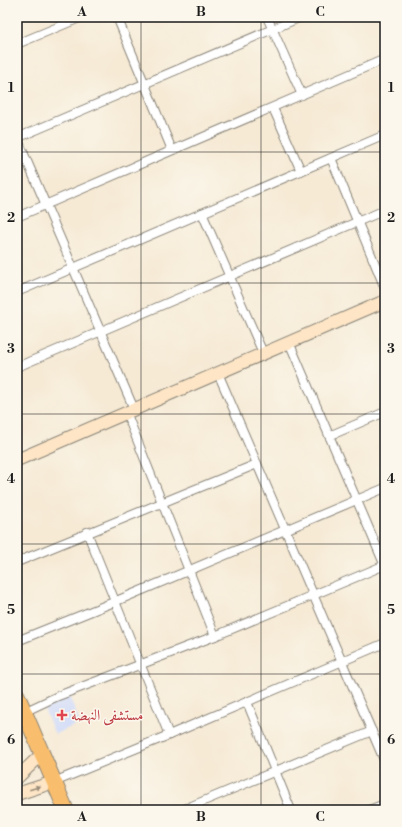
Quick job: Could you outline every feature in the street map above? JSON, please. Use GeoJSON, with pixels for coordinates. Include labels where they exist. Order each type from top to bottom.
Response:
{"type":"FeatureCollection","features":[{"type":"Feature","properties":{"kind":"highway"},"geometry":{"type":"LineString","coordinates":[[17,696],[66,810]]}},
{"type":"Feature","properties":{"kind":"street"},"geometry":{"type":"LineString","coordinates":[[17,44],[82,17]]}},
{"type":"Feature","properties":{"kind":"street"},"geometry":{"type":"LineString","coordinates":[[117,17],[172,150]]}},
{"type":"Feature","properties":{"kind":"street"},"geometry":{"type":"LineString","coordinates":[[267,17],[302,95]]}},
{"type":"Feature","properties":{"kind":"street"},"geometry":{"type":"LineString","coordinates":[[215,636],[162,503],[130,410],[100,331],[17,138],[301,17]]}},
{"type":"Feature","properties":{"kind":"street"},"geometry":{"type":"LineString","coordinates":[[383,17],[385,22]]}},
{"type":"Feature","properties":{"kind":"street"},"geometry":{"type":"LineString","coordinates":[[17,217],[385,59]]}},
{"type":"Feature","properties":{"kind":"street"},"geometry":{"type":"LineString","coordinates":[[272,108],[301,171]]}},
{"type":"Feature","properties":{"kind":"street"},"geometry":{"type":"LineString","coordinates":[[17,292],[385,135]]}},
{"type":"Feature","properties":{"kind":"street"},"geometry":{"type":"LineString","coordinates":[[331,158],[385,288]]}},
{"type":"Feature","properties":{"kind":"street"},"geometry":{"type":"LineString","coordinates":[[17,367],[385,210]]}},
{"type":"Feature","properties":{"kind":"street"},"geometry":{"type":"LineString","coordinates":[[202,213],[264,353]]}},
{"type":"Feature","properties":{"kind":"street"},"geometry":{"type":"LineString","coordinates":[[17,460],[130,410],[384,303]]}},
{"type":"Feature","properties":{"kind":"street"},"geometry":{"type":"LineString","coordinates":[[24,712],[58,696],[215,636],[385,565],[289,342]]}},
{"type":"Feature","properties":{"kind":"street"},"geometry":{"type":"LineString","coordinates":[[218,373],[385,762]]}},
{"type":"Feature","properties":{"kind":"street"},"geometry":{"type":"LineString","coordinates":[[329,436],[385,412]]}},
{"type":"Feature","properties":{"kind":"street"},"geometry":{"type":"LineString","coordinates":[[17,562],[87,532],[257,464]]}},
{"type":"Feature","properties":{"kind":"street"},"geometry":{"type":"LineString","coordinates":[[17,642],[385,488]]}},
{"type":"Feature","properties":{"kind":"street"},"geometry":{"type":"LineString","coordinates":[[87,532],[139,665],[169,735]]}},
{"type":"Feature","properties":{"kind":"street"},"geometry":{"type":"LineString","coordinates":[[17,794],[54,782],[169,735],[385,643]]}},
{"type":"Feature","properties":{"kind":"street"},"geometry":{"type":"LineString","coordinates":[[247,702],[291,810]]}},
{"type":"Feature","properties":{"kind":"street"},"geometry":{"type":"LineString","coordinates":[[182,810],[372,731]]}},
{"type":"Feature","properties":{"kind":"street"},"geometry":{"type":"LineString","coordinates":[[17,778],[42,754]]}},
{"type":"Feature","properties":{"kind":"street"},"geometry":{"type":"LineString","coordinates":[[369,810],[385,804]]}},
{"type":"Feature","properties":{"kind":"shaded area","name":"مستشفى النهضة"},"geometry":{"type":"Polygon","coordinates":[[[69,696],[80,723],[55,734],[43,707],[69,696]]]}},
{"type":"Feature","properties":{"kind":"place","name":"مستشفى النهضة"},"geometry":{"type":"Point","coordinates":[62,715]}}]}
